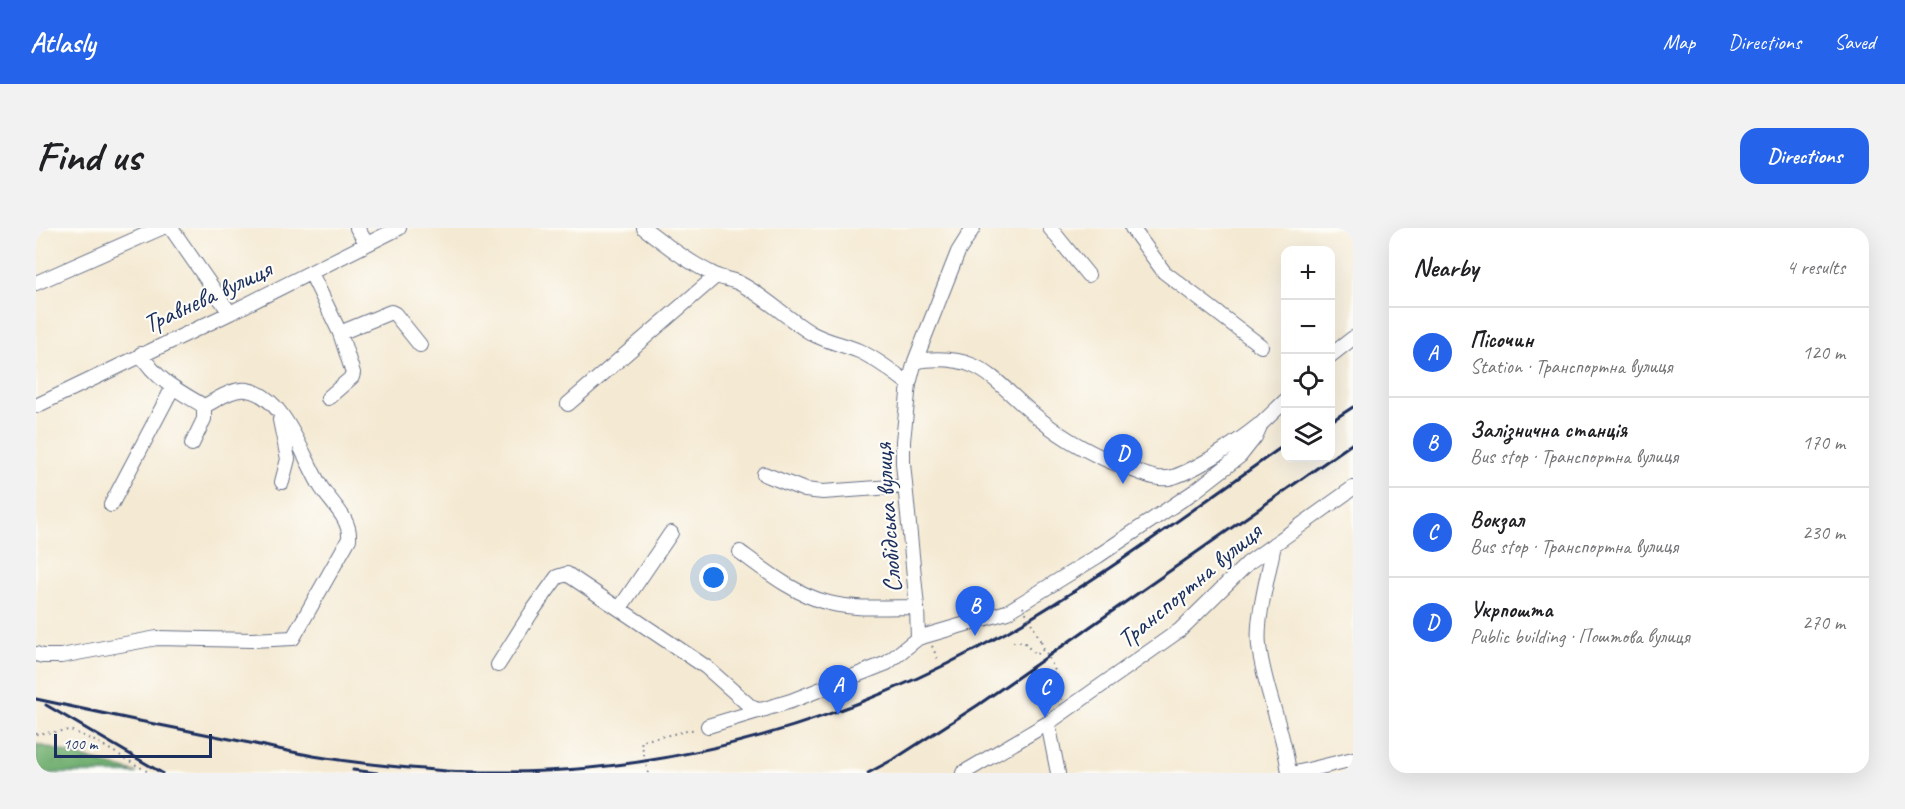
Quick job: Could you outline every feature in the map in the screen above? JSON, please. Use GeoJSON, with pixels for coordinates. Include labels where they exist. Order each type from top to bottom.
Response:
{"type":"FeatureCollection","features":[{"type":"Feature","properties":{"kind":"street"},"geometry":{"type":"LineString","coordinates":[[36,283],[160,228]]}},
{"type":"Feature","properties":{"kind":"street"},"geometry":{"type":"LineString","coordinates":[[171,228],[230,313]]}},
{"type":"Feature","properties":{"kind":"street"},"geometry":{"type":"LineString","coordinates":[[357,228],[367,244]]}},
{"type":"Feature","properties":{"kind":"street","name":"Травнева вулиця"},"geometry":{"type":"LineString","coordinates":[[36,406],[230,313],[399,228]]}},
{"type":"Feature","properties":{"kind":"street"},"geometry":{"type":"LineString","coordinates":[[644,228],[679,255],[716,276],[739,283],[811,333],[829,342],[862,352],[883,364],[909,384]]}},
{"type":"Feature","properties":{"kind":"street","name":"Слобідська вулиця"},"geometry":{"type":"LineString","coordinates":[[918,638],[917,607],[904,486],[903,441],[909,384],[915,361],[958,252],[973,228]]}},
{"type":"Feature","properties":{"kind":"street"},"geometry":{"type":"LineString","coordinates":[[1050,228],[1088,275]]}},
{"type":"Feature","properties":{"kind":"street"},"geometry":{"type":"LineString","coordinates":[[1132,228],[1164,272],[1261,346]]}},
{"type":"Feature","properties":{"kind":"street"},"geometry":{"type":"LineString","coordinates":[[311,273],[340,333],[352,373],[352,377],[328,398]]}},
{"type":"Feature","properties":{"kind":"street"},"geometry":{"type":"LineString","coordinates":[[568,404],[716,276]]}},
{"type":"Feature","properties":{"kind":"street"},"geometry":{"type":"LineString","coordinates":[[340,333],[391,312],[420,345]]}},
{"type":"Feature","properties":{"kind":"street"},"geometry":{"type":"LineString","coordinates":[[1333,354],[1353,338]]}},
{"type":"Feature","properties":{"kind":"street"},"geometry":{"type":"LineString","coordinates":[[141,354],[153,371],[173,387],[204,406]]}},
{"type":"Feature","properties":{"kind":"street"},"geometry":{"type":"LineString","coordinates":[[915,361],[936,358],[958,360],[970,364],[998,380],[1037,417],[1069,441],[1122,466],[1160,479],[1173,477],[1228,447],[1261,424],[1281,405]]}},
{"type":"Feature","properties":{"kind":"street"},"geometry":{"type":"LineString","coordinates":[[111,505],[173,387]]}},
{"type":"Feature","properties":{"kind":"street"},"geometry":{"type":"LineString","coordinates":[[36,654],[61,656],[157,638],[274,640],[293,638],[349,539],[350,534],[345,520],[320,485],[304,451],[277,410],[264,397],[246,390],[235,391],[204,406]]}},
{"type":"Feature","properties":{"kind":"street"},"geometry":{"type":"LineString","coordinates":[[192,444],[202,426],[204,406]]}},
{"type":"Feature","properties":{"kind":"street"},"geometry":{"type":"LineString","coordinates":[[277,410],[288,459],[282,482]]}},
{"type":"Feature","properties":{"kind":"street"},"geometry":{"type":"LineString","coordinates":[[708,726],[768,709],[887,663],[918,638],[1007,612],[1195,491],[1240,456],[1255,437],[1261,424]]}},
{"type":"Feature","properties":{"kind":"street"},"geometry":{"type":"LineString","coordinates":[[764,474],[805,490],[823,492],[904,486]]}},
{"type":"Feature","properties":{"kind":"street","name":"Транспортна вулиця"},"geometry":{"type":"LineString","coordinates":[[963,773],[1048,723],[1180,630],[1248,563],[1353,488]]}},
{"type":"Feature","properties":{"kind":"street"},"geometry":{"type":"LineString","coordinates":[[620,608],[671,533]]}},
{"type":"Feature","properties":{"kind":"street"},"geometry":{"type":"LineString","coordinates":[[1274,544],[1260,619],[1259,644],[1268,693],[1284,747],[1288,773]]}},
{"type":"Feature","properties":{"kind":"street"},"geometry":{"type":"LineString","coordinates":[[740,552],[783,582],[828,603],[853,606],[917,607]]}},
{"type":"Feature","properties":{"kind":"street"},"geometry":{"type":"LineString","coordinates":[[498,665],[531,613],[560,575],[570,575],[706,667],[751,707],[757,710],[768,709]]}},
{"type":"Feature","properties":{"kind":"street"},"geometry":{"type":"LineString","coordinates":[[1048,723],[1058,773]]}},
{"type":"Feature","properties":{"kind":"street"},"geometry":{"type":"LineString","coordinates":[[1302,772],[1353,759]]}},
{"type":"Feature","properties":{"kind":"path"},"geometry":{"type":"LineString","coordinates":[[1023,607],[1060,681],[1060,694]]}},
{"type":"Feature","properties":{"kind":"path"},"geometry":{"type":"LineString","coordinates":[[1013,642],[1024,642],[1035,655],[1044,649]]}},
{"type":"Feature","properties":{"kind":"path"},"geometry":{"type":"LineString","coordinates":[[648,773],[641,741],[708,726]]}},
{"type":"Feature","properties":{"kind":"path"},"geometry":{"type":"LineString","coordinates":[[36,734],[70,730],[97,741],[150,773]]}},
{"type":"Feature","properties":{"kind":"green space"},"geometry":{"type":"Polygon","coordinates":[[[36,744],[137,773],[36,773],[36,744]]]}},
{"type":"Feature","properties":{"kind":"railway"},"geometry":{"type":"LineString","coordinates":[[1335,419],[1353,407]]}},
{"type":"Feature","properties":{"kind":"railway"},"geometry":{"type":"LineString","coordinates":[[868,773],[896,758],[978,705],[1353,443]]}},
{"type":"Feature","properties":{"kind":"railway"},"geometry":{"type":"LineString","coordinates":[[36,699],[310,755],[375,765],[446,771],[566,770],[632,763],[698,751],[762,735],[826,715],[888,691],[948,663],[1007,632],[1079,588],[1281,448]]}},
{"type":"Feature","properties":{"kind":"railway"},"geometry":{"type":"LineString","coordinates":[[46,705],[162,773]]}},
{"type":"Feature","properties":{"kind":"railway"},"geometry":{"type":"LineString","coordinates":[[353,770],[377,773]]}},
{"type":"Feature","properties":{"kind":"place","name":"Укрпошта"},"geometry":{"type":"Point","coordinates":[1123,484]}},
{"type":"Feature","properties":{"kind":"place","name":"Залізнична станція"},"geometry":{"type":"Point","coordinates":[975,636]}},
{"type":"Feature","properties":{"kind":"place","name":"Пісочин"},"geometry":{"type":"Point","coordinates":[838,715]}},
{"type":"Feature","properties":{"kind":"place","name":"Вокзал"},"geometry":{"type":"Point","coordinates":[1045,718]}}]}
